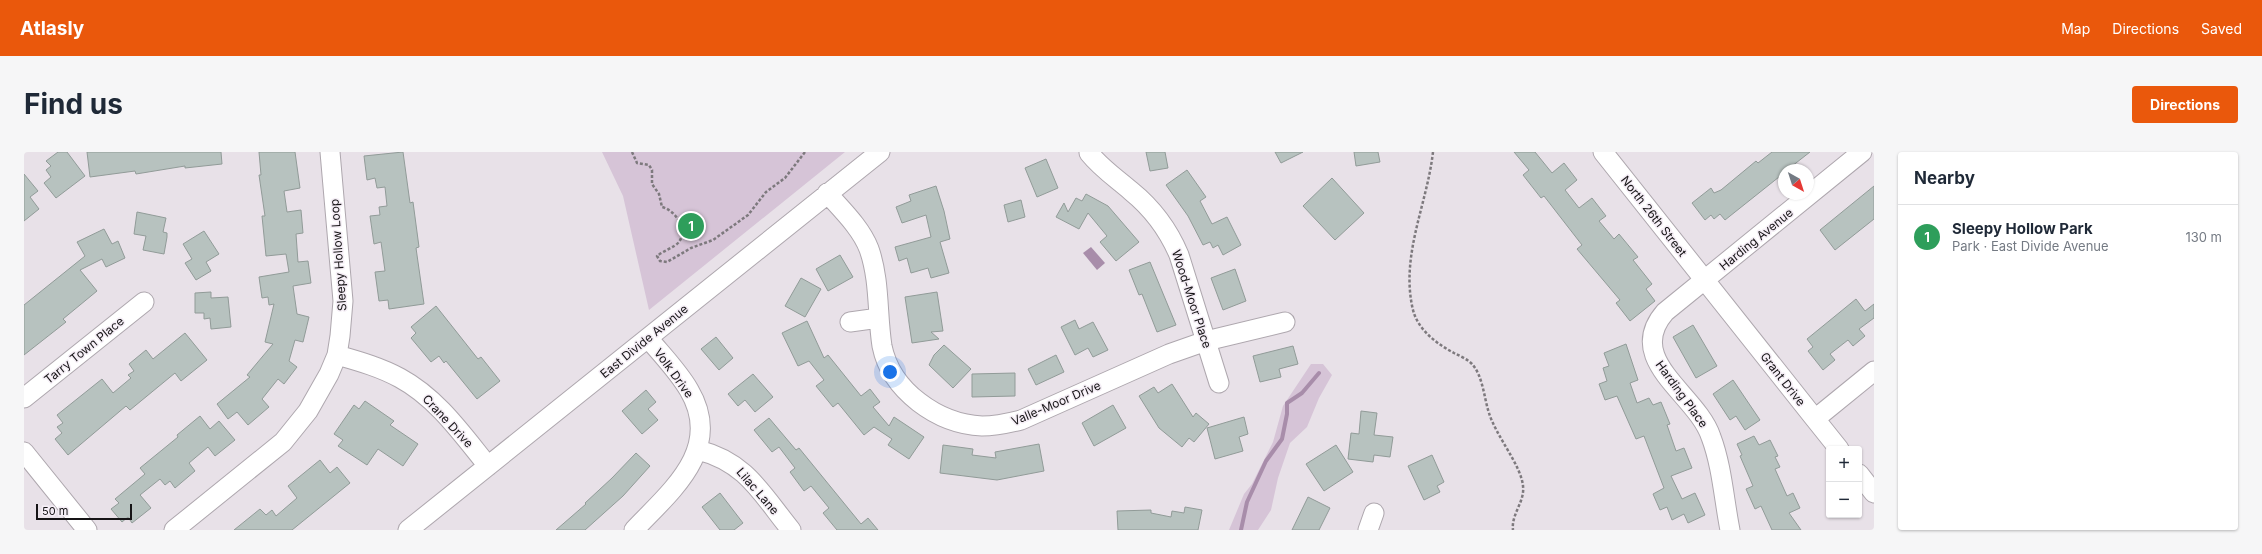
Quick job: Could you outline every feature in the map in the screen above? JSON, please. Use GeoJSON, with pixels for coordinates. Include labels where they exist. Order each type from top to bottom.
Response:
{"type":"FeatureCollection","features":[{"type":"Feature","properties":{"kind":"street","name":"Sleepy Hollow Loop"},"geometry":{"type":"LineString","coordinates":[[174,530],[283,442],[300,422],[320,393],[337,354],[343,319],[343,285],[330,152]]}},
{"type":"Feature","properties":{"kind":"street","name":"East Divide Avenue"},"geometry":{"type":"LineString","coordinates":[[408,530],[880,152]]}},
{"type":"Feature","properties":{"kind":"street","name":"North 26th Street"},"geometry":{"type":"LineString","coordinates":[[1603,152],[1704,280]]}},
{"type":"Feature","properties":{"kind":"street","name":"Harding Avenue"},"geometry":{"type":"LineString","coordinates":[[1704,280],[1862,152]]}},
{"type":"Feature","properties":{"kind":"street","name":"Wood-Moor Place"},"geometry":{"type":"LineString","coordinates":[[1090,153],[1103,170],[1150,208],[1165,228],[1179,255],[1219,383]]}},
{"type":"Feature","properties":{"kind":"street","name":"Valle-Moor Drive"},"geometry":{"type":"LineString","coordinates":[[827,193],[856,228],[868,248],[875,271],[879,318],[886,357],[896,377],[911,395],[943,417],[982,426],[1021,420],[1151,361],[1206,341],[1285,322]]}},
{"type":"Feature","properties":{"kind":"street","name":"Grant Drive"},"geometry":{"type":"LineString","coordinates":[[1704,280],[1836,446]]}},
{"type":"Feature","properties":{"kind":"street","name":"Harding Place"},"geometry":{"type":"LineString","coordinates":[[1704,280],[1659,319],[1651,338],[1651,348],[1660,367],[1703,420],[1711,436],[1730,530]]}},
{"type":"Feature","properties":{"kind":"street","name":"Tarry Town Place"},"geometry":{"type":"LineString","coordinates":[[24,398],[144,302]]}},
{"type":"Feature","properties":{"kind":"street"},"geometry":{"type":"LineString","coordinates":[[850,322],[879,318]]}},
{"type":"Feature","properties":{"kind":"street","name":"Volk Drive"},"geometry":{"type":"LineString","coordinates":[[634,530],[681,480],[698,450],[700,427],[695,402],[682,380],[648,338]]}},
{"type":"Feature","properties":{"kind":"street","name":"Crane Drive"},"geometry":{"type":"LineString","coordinates":[[337,354],[381,370],[415,387],[449,419],[488,466]]}},
{"type":"Feature","properties":{"kind":"street"},"geometry":{"type":"LineString","coordinates":[[1814,419],[1874,371]]}},
{"type":"Feature","properties":{"kind":"street","name":"Lilac Lane"},"geometry":{"type":"LineString","coordinates":[[698,450],[724,459],[738,467],[791,530]]}},
{"type":"Feature","properties":{"kind":"street"},"geometry":{"type":"LineString","coordinates":[[24,452],[87,530]]}},
{"type":"Feature","properties":{"kind":"street"},"geometry":{"type":"LineString","coordinates":[[1862,478],[1874,493]]}},
{"type":"Feature","properties":{"kind":"path"},"geometry":{"type":"LineString","coordinates":[[632,152],[637,163],[649,164],[652,170],[652,184],[659,194],[662,206],[668,208],[678,217],[682,232],[678,242],[657,256],[660,261],[667,262],[691,248],[713,240],[748,215],[766,192],[785,178],[805,152]]}},
{"type":"Feature","properties":{"kind":"path"},"geometry":{"type":"LineString","coordinates":[[1433,152],[1430,173],[1411,254],[1412,306],[1417,320],[1426,333],[1448,350],[1468,361],[1476,369],[1492,423],[1523,484],[1522,496],[1513,520],[1513,530]]}},
{"type":"Feature","properties":{"kind":"shaded area"},"geometry":{"type":"Polygon","coordinates":[[[602,152],[845,152],[649,310],[623,196],[602,152]]]}},
{"type":"Feature","properties":{"kind":"shaded area"},"geometry":{"type":"Polygon","coordinates":[[[1091,247],[1105,263],[1097,270],[1083,253],[1091,247]]]}},
{"type":"Feature","properties":{"kind":"shaded area"},"geometry":{"type":"Polygon","coordinates":[[[1311,364],[1323,364],[1332,375],[1319,398],[1307,427],[1290,443],[1278,478],[1271,510],[1258,530],[1229,530],[1244,494],[1252,484],[1273,442],[1283,406],[1311,364]]]}},
{"type":"Feature","properties":{"kind":"building"},"geometry":{"type":"Polygon","coordinates":[[[58,152],[67,152],[85,176],[56,198],[44,183],[51,177],[46,170],[51,166],[46,161],[58,152]]]}},
{"type":"Feature","properties":{"kind":"building"},"geometry":{"type":"Polygon","coordinates":[[[87,152],[221,152],[222,164],[185,168],[185,166],[136,174],[135,171],[90,177],[87,152]]]}},
{"type":"Feature","properties":{"kind":"building"},"geometry":{"type":"Polygon","coordinates":[[[259,152],[295,152],[300,188],[284,191],[287,212],[301,210],[303,233],[296,234],[298,262],[308,261],[311,283],[293,286],[297,314],[309,317],[303,342],[295,340],[289,361],[297,367],[284,384],[278,379],[262,399],[269,407],[248,425],[237,412],[228,419],[217,404],[250,377],[247,375],[273,344],[265,342],[274,304],[269,305],[268,297],[262,298],[259,277],[289,272],[286,254],[266,256],[262,216],[265,216],[259,175],[261,175],[259,152]]]}},
{"type":"Feature","properties":{"kind":"building"},"geometry":{"type":"Polygon","coordinates":[[[403,152],[410,203],[413,202],[419,247],[416,248],[424,304],[389,309],[388,300],[379,301],[375,272],[385,271],[381,242],[374,244],[370,216],[380,215],[379,207],[387,206],[385,187],[377,188],[375,178],[367,180],[364,156],[403,152]]]}},
{"type":"Feature","properties":{"kind":"building"},"geometry":{"type":"Polygon","coordinates":[[[1146,152],[1165,152],[1168,168],[1150,171],[1146,152]]]}},
{"type":"Feature","properties":{"kind":"building"},"geometry":{"type":"Polygon","coordinates":[[[1275,152],[1303,152],[1281,163],[1275,152]]]}},
{"type":"Feature","properties":{"kind":"building"},"geometry":{"type":"Polygon","coordinates":[[[1354,152],[1378,152],[1380,162],[1356,166],[1354,152]]]}},
{"type":"Feature","properties":{"kind":"building"},"geometry":{"type":"Polygon","coordinates":[[[1514,152],[1535,152],[1552,173],[1564,163],[1577,180],[1565,190],[1579,208],[1592,198],[1606,216],[1599,221],[1614,239],[1619,234],[1638,257],[1633,260],[1652,284],[1646,289],[1655,301],[1630,321],[1616,303],[1620,300],[1577,249],[1582,245],[1544,196],[1541,198],[1523,175],[1529,170],[1514,152]]]}},
{"type":"Feature","properties":{"kind":"building"},"geometry":{"type":"Polygon","coordinates":[[[1772,152],[1810,152],[1795,164],[1778,164],[1778,178],[1725,220],[1720,214],[1714,219],[1711,215],[1705,220],[1692,203],[1711,188],[1714,193],[1721,190],[1756,161],[1758,163],[1772,152]]]}},
{"type":"Feature","properties":{"kind":"building"},"geometry":{"type":"Polygon","coordinates":[[[1046,159],[1058,188],[1037,197],[1025,168],[1046,159]]]}},
{"type":"Feature","properties":{"kind":"building"},"geometry":{"type":"Polygon","coordinates":[[[1187,170],[1206,197],[1200,201],[1212,224],[1227,217],[1241,245],[1223,255],[1218,245],[1213,248],[1210,242],[1203,245],[1188,216],[1166,185],[1187,170]]]}},
{"type":"Feature","properties":{"kind":"building"},"geometry":{"type":"Polygon","coordinates":[[[24,174],[38,191],[30,197],[39,209],[24,221],[24,174]]]}},
{"type":"Feature","properties":{"kind":"building"},"geometry":{"type":"Polygon","coordinates":[[[1332,178],[1364,213],[1335,240],[1303,206],[1332,178]]]}},
{"type":"Feature","properties":{"kind":"building"},"geometry":{"type":"Polygon","coordinates":[[[936,186],[944,211],[950,239],[940,242],[949,273],[931,278],[928,268],[911,273],[907,258],[899,261],[895,247],[931,237],[926,215],[902,223],[896,207],[911,201],[909,195],[936,186]]]}},
{"type":"Feature","properties":{"kind":"building"},"geometry":{"type":"Polygon","coordinates":[[[1874,186],[1874,219],[1835,250],[1820,230],[1874,186]]]}},
{"type":"Feature","properties":{"kind":"building"},"geometry":{"type":"Polygon","coordinates":[[[1086,194],[1108,206],[1139,242],[1116,261],[1100,242],[1107,236],[1088,213],[1079,229],[1056,217],[1064,203],[1068,212],[1076,198],[1082,201],[1086,194]]]}},
{"type":"Feature","properties":{"kind":"building"},"geometry":{"type":"Polygon","coordinates":[[[1021,200],[1025,217],[1008,222],[1004,205],[1021,200]]]}},
{"type":"Feature","properties":{"kind":"building"},"geometry":{"type":"Polygon","coordinates":[[[137,212],[166,218],[163,232],[167,233],[164,254],[143,250],[146,236],[134,234],[137,212]]]}},
{"type":"Feature","properties":{"kind":"building"},"geometry":{"type":"Polygon","coordinates":[[[104,229],[112,244],[118,241],[125,258],[106,267],[102,259],[80,270],[97,291],[63,319],[66,322],[24,355],[24,305],[85,256],[77,242],[104,229]]]}},
{"type":"Feature","properties":{"kind":"building"},"geometry":{"type":"Polygon","coordinates":[[[204,231],[219,254],[206,262],[211,271],[196,280],[185,263],[192,259],[183,244],[204,231]]]}},
{"type":"Feature","properties":{"kind":"building"},"geometry":{"type":"Polygon","coordinates":[[[840,255],[853,277],[828,291],[816,269],[840,255]]]}},
{"type":"Feature","properties":{"kind":"building"},"geometry":{"type":"Polygon","coordinates":[[[1150,262],[1176,325],[1157,332],[1142,294],[1139,295],[1129,270],[1150,262]]]}},
{"type":"Feature","properties":{"kind":"building"},"geometry":{"type":"Polygon","coordinates":[[[1235,269],[1246,301],[1223,310],[1211,278],[1235,269]]]}},
{"type":"Feature","properties":{"kind":"building"},"geometry":{"type":"Polygon","coordinates":[[[801,278],[821,289],[805,317],[785,306],[801,278]]]}},
{"type":"Feature","properties":{"kind":"building"},"geometry":{"type":"Polygon","coordinates":[[[211,292],[211,298],[228,297],[231,327],[211,329],[210,318],[204,319],[204,313],[195,313],[195,293],[211,292]]]}},
{"type":"Feature","properties":{"kind":"building"},"geometry":{"type":"Polygon","coordinates":[[[937,292],[943,331],[931,332],[939,339],[912,343],[905,297],[937,292]]]}},
{"type":"Feature","properties":{"kind":"building"},"geometry":{"type":"Polygon","coordinates":[[[1856,299],[1865,311],[1874,304],[1874,318],[1859,329],[1865,336],[1853,346],[1848,340],[1830,354],[1835,360],[1823,370],[1808,351],[1813,347],[1807,339],[1856,299]]]}},
{"type":"Feature","properties":{"kind":"building"},"geometry":{"type":"Polygon","coordinates":[[[436,306],[478,359],[481,357],[500,381],[477,399],[446,361],[444,363],[439,356],[431,362],[411,338],[416,333],[411,327],[436,306]]]}},
{"type":"Feature","properties":{"kind":"building"},"geometry":{"type":"Polygon","coordinates":[[[1075,320],[1079,329],[1093,322],[1108,350],[1093,357],[1088,348],[1075,355],[1061,327],[1075,320]]]}},
{"type":"Feature","properties":{"kind":"building"},"geometry":{"type":"Polygon","coordinates":[[[807,321],[824,358],[828,355],[861,396],[870,389],[880,402],[873,407],[889,426],[894,417],[924,437],[909,459],[888,445],[892,439],[874,427],[864,435],[838,403],[833,407],[816,386],[824,380],[809,361],[798,366],[782,333],[807,321]]]}},
{"type":"Feature","properties":{"kind":"building"},"geometry":{"type":"Polygon","coordinates":[[[1693,325],[1717,366],[1696,378],[1673,337],[1693,325]]]}},
{"type":"Feature","properties":{"kind":"building"},"geometry":{"type":"Polygon","coordinates":[[[185,333],[207,360],[181,381],[175,373],[130,410],[126,406],[68,455],[55,439],[62,433],[57,427],[63,423],[57,415],[102,379],[113,393],[131,378],[128,375],[134,371],[129,364],[146,350],[153,359],[185,333]]]}},
{"type":"Feature","properties":{"kind":"building"},"geometry":{"type":"Polygon","coordinates":[[[716,337],[733,358],[719,370],[701,349],[716,337]]]}},
{"type":"Feature","properties":{"kind":"building"},"geometry":{"type":"Polygon","coordinates":[[[1626,344],[1638,380],[1630,383],[1637,403],[1649,398],[1653,405],[1661,402],[1670,424],[1667,425],[1676,451],[1684,448],[1692,468],[1671,476],[1682,499],[1695,493],[1705,515],[1688,523],[1684,514],[1672,520],[1667,507],[1660,510],[1653,494],[1664,488],[1644,436],[1636,439],[1617,396],[1605,400],[1599,384],[1607,381],[1603,368],[1609,366],[1604,353],[1626,344]]]}},
{"type":"Feature","properties":{"kind":"building"},"geometry":{"type":"Polygon","coordinates":[[[944,345],[971,369],[953,388],[929,365],[934,355],[944,345]]]}},
{"type":"Feature","properties":{"kind":"building"},"geometry":{"type":"Polygon","coordinates":[[[1293,346],[1298,364],[1279,369],[1281,377],[1260,382],[1253,356],[1293,346]]]}},
{"type":"Feature","properties":{"kind":"building"},"geometry":{"type":"Polygon","coordinates":[[[1056,355],[1064,372],[1036,385],[1028,369],[1056,355]]]}},
{"type":"Feature","properties":{"kind":"building"},"geometry":{"type":"Polygon","coordinates":[[[1015,373],[1015,396],[972,397],[972,374],[1015,373]]]}},
{"type":"Feature","properties":{"kind":"building"},"geometry":{"type":"Polygon","coordinates":[[[753,374],[773,397],[755,412],[745,400],[738,406],[728,394],[753,374]]]}},
{"type":"Feature","properties":{"kind":"building"},"geometry":{"type":"Polygon","coordinates":[[[1733,380],[1760,420],[1745,430],[1736,416],[1730,420],[1713,394],[1733,380]]]}},
{"type":"Feature","properties":{"kind":"building"},"geometry":{"type":"Polygon","coordinates":[[[1172,384],[1193,417],[1196,413],[1209,424],[1194,442],[1189,438],[1182,447],[1159,428],[1139,396],[1154,387],[1158,393],[1172,384]]]}},
{"type":"Feature","properties":{"kind":"building"},"geometry":{"type":"Polygon","coordinates":[[[646,390],[656,402],[648,409],[658,420],[642,434],[622,411],[646,390]]]}},
{"type":"Feature","properties":{"kind":"building"},"geometry":{"type":"Polygon","coordinates":[[[365,401],[394,421],[390,425],[418,444],[403,466],[378,449],[367,465],[338,446],[343,440],[334,434],[354,405],[359,409],[365,401]]]}},
{"type":"Feature","properties":{"kind":"building"},"geometry":{"type":"Polygon","coordinates":[[[1113,405],[1126,428],[1094,446],[1082,423],[1113,405]]]}},
{"type":"Feature","properties":{"kind":"building"},"geometry":{"type":"Polygon","coordinates":[[[1361,411],[1377,413],[1374,435],[1393,437],[1390,457],[1374,455],[1373,462],[1348,459],[1351,433],[1359,434],[1361,411]]]}},
{"type":"Feature","properties":{"kind":"building"},"geometry":{"type":"Polygon","coordinates":[[[200,416],[210,429],[219,421],[235,440],[215,456],[208,447],[189,463],[195,471],[175,488],[170,481],[165,485],[160,479],[140,495],[151,508],[132,523],[128,517],[122,522],[111,509],[119,503],[115,499],[145,474],[140,468],[178,437],[177,435],[200,416]]]}},
{"type":"Feature","properties":{"kind":"building"},"geometry":{"type":"Polygon","coordinates":[[[1244,417],[1248,434],[1239,437],[1243,451],[1215,459],[1207,428],[1244,417]]]}},
{"type":"Feature","properties":{"kind":"building"},"geometry":{"type":"Polygon","coordinates":[[[769,418],[796,450],[799,448],[861,524],[868,518],[878,530],[837,530],[823,513],[829,508],[811,486],[804,491],[790,472],[795,468],[779,447],[772,452],[754,430],[769,418]]]}},
{"type":"Feature","properties":{"kind":"building"},"geometry":{"type":"Polygon","coordinates":[[[1754,436],[1759,445],[1770,440],[1778,456],[1775,457],[1780,467],[1775,469],[1787,496],[1793,493],[1800,508],[1789,513],[1801,530],[1772,530],[1761,506],[1755,509],[1746,489],[1753,486],[1740,456],[1742,455],[1737,444],[1754,436]]]}},
{"type":"Feature","properties":{"kind":"building"},"geometry":{"type":"Polygon","coordinates":[[[1039,444],[1044,471],[997,480],[940,473],[943,445],[973,449],[972,455],[996,458],[995,452],[1039,444]]]}},
{"type":"Feature","properties":{"kind":"building"},"geometry":{"type":"Polygon","coordinates":[[[1336,445],[1353,472],[1324,491],[1306,464],[1336,445]]]}},
{"type":"Feature","properties":{"kind":"building"},"geometry":{"type":"Polygon","coordinates":[[[636,453],[650,466],[623,496],[585,530],[556,530],[586,504],[585,503],[636,453]]]}},
{"type":"Feature","properties":{"kind":"building"},"geometry":{"type":"Polygon","coordinates":[[[1432,455],[1444,482],[1437,486],[1440,492],[1424,500],[1408,466],[1432,455]]]}},
{"type":"Feature","properties":{"kind":"building"},"geometry":{"type":"Polygon","coordinates":[[[320,460],[330,473],[337,467],[350,483],[292,530],[234,530],[260,509],[266,515],[272,510],[276,516],[297,498],[288,486],[320,460]]]}},
{"type":"Feature","properties":{"kind":"building"},"geometry":{"type":"Polygon","coordinates":[[[720,493],[743,523],[734,530],[720,530],[702,507],[720,493]]]}},
{"type":"Feature","properties":{"kind":"building"},"geometry":{"type":"Polygon","coordinates":[[[1308,497],[1330,508],[1319,530],[1292,530],[1308,497]]]}},
{"type":"Feature","properties":{"kind":"building"},"geometry":{"type":"Polygon","coordinates":[[[1185,507],[1202,510],[1198,530],[1118,530],[1117,511],[1151,510],[1151,513],[1171,517],[1172,511],[1184,513],[1185,507]]]}},
{"type":"Feature","properties":{"kind":"waterway"},"geometry":{"type":"LineString","coordinates":[[1241,530],[1247,502],[1266,461],[1282,439],[1287,414],[1287,403],[1302,393],[1319,373]]}},
{"type":"Feature","properties":{"kind":"place","name":"Sleepy Hollow Park"},"geometry":{"type":"Point","coordinates":[691,226]}}]}
